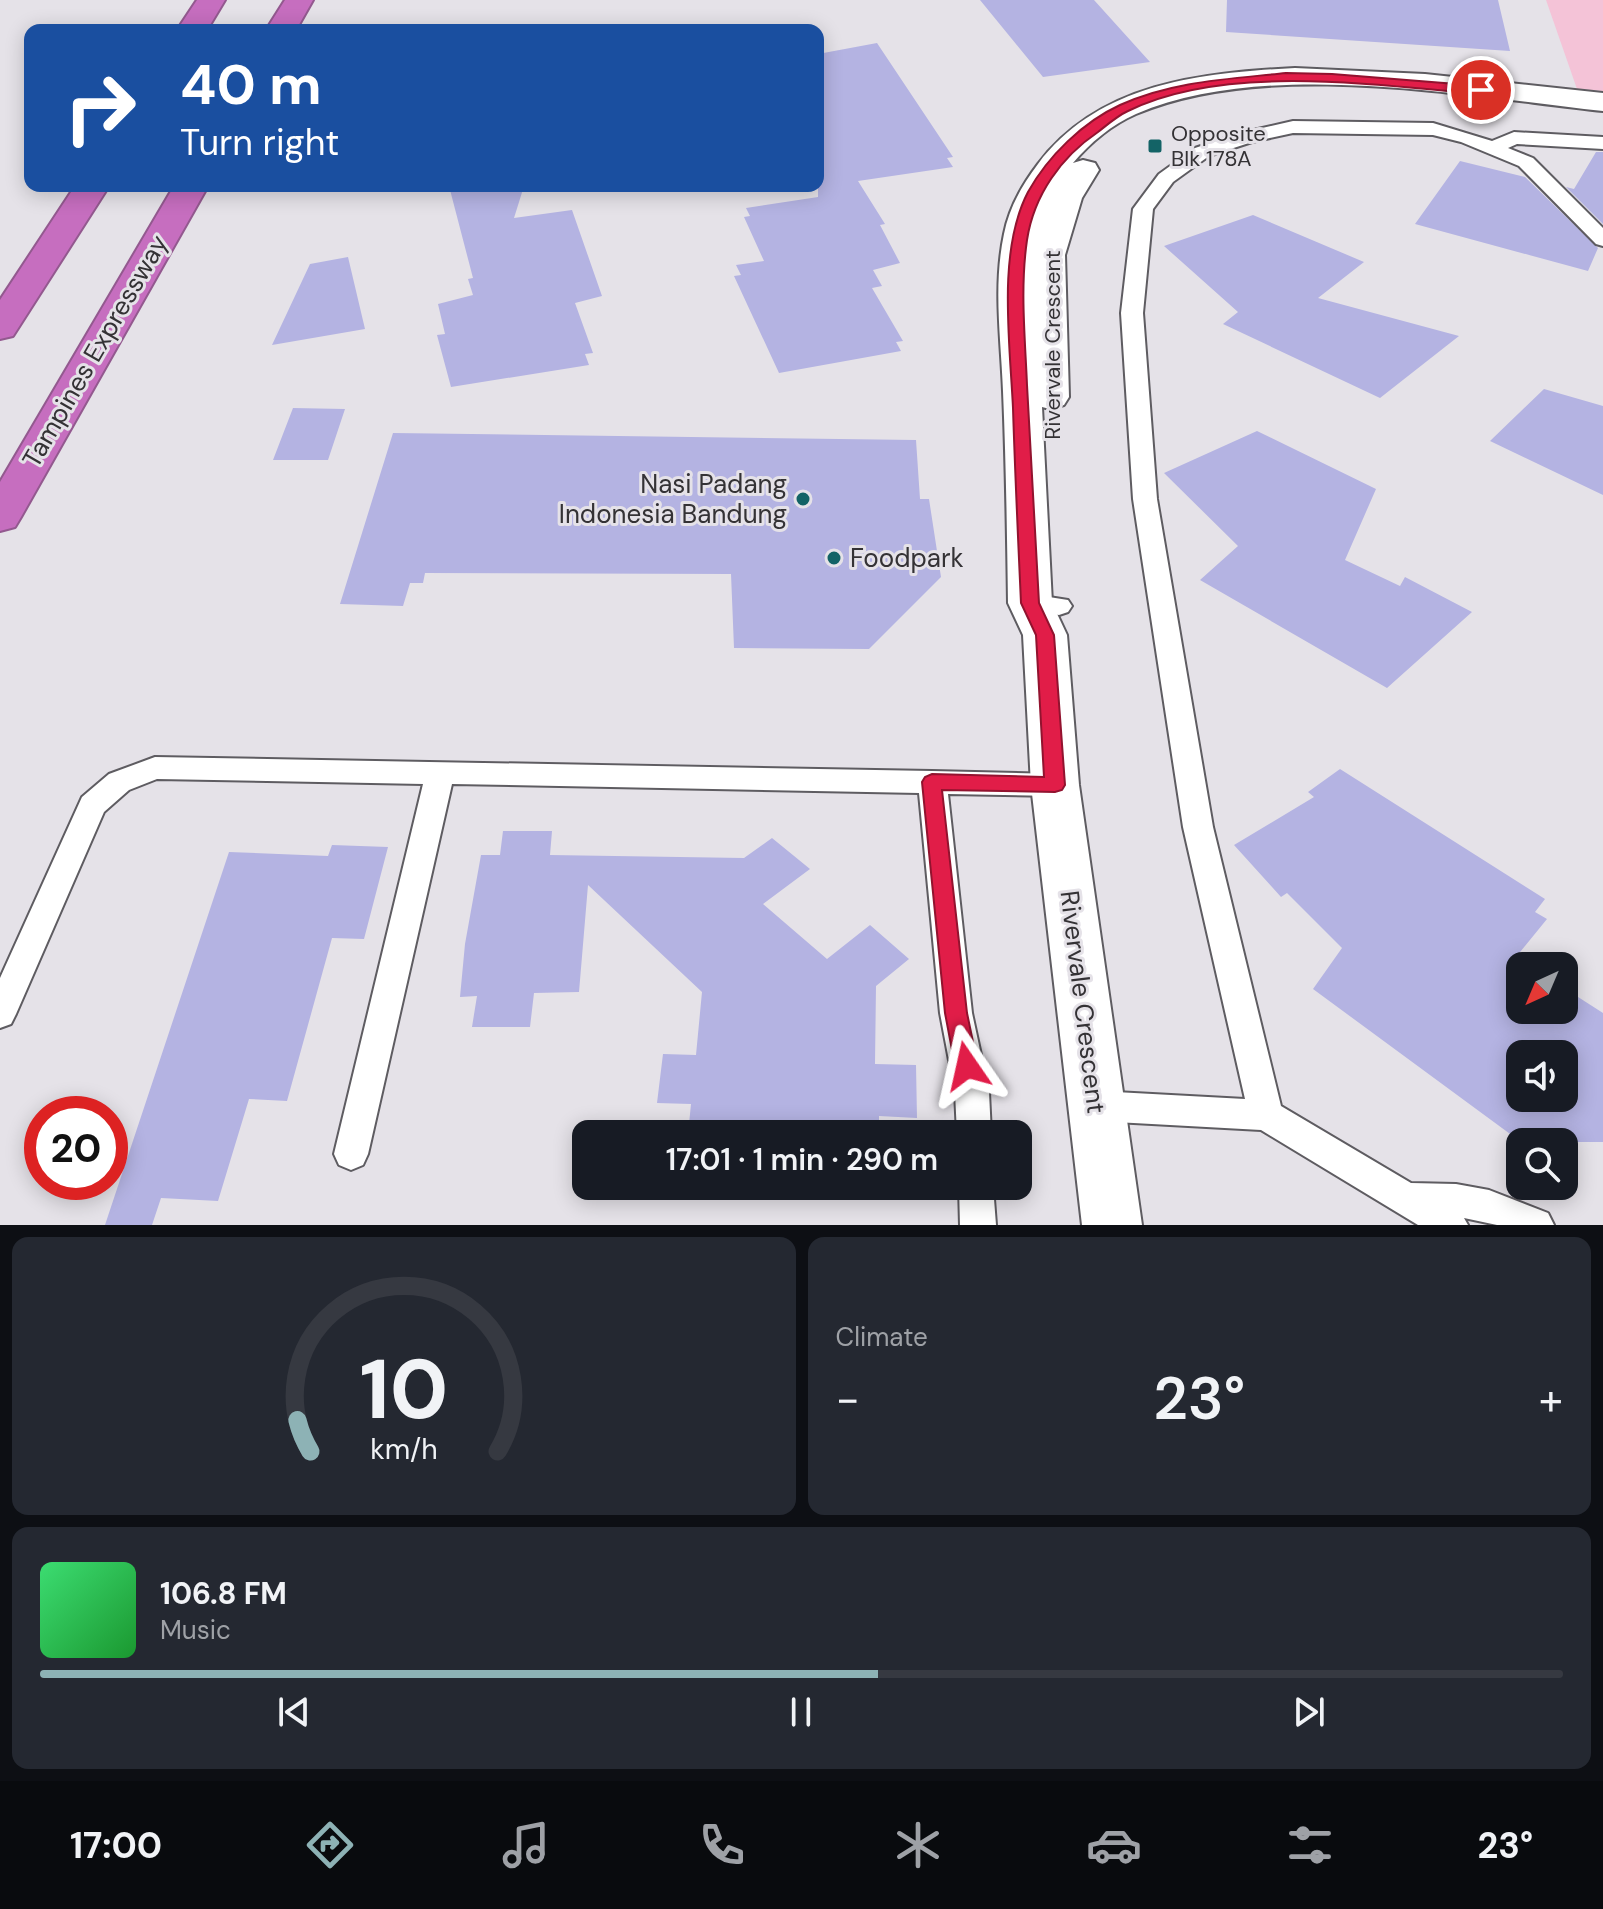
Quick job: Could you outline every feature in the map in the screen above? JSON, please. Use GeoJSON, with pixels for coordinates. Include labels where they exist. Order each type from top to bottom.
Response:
{"type":"FeatureCollection","features":[{"type":"Feature","properties":{"kind":"highway"},"geometry":{"type":"LineString","coordinates":[[196,24],[211,0]]}},
{"type":"Feature","properties":{"kind":"highway"},"geometry":{"type":"LineString","coordinates":[[285,24],[299,0]]}},
{"type":"Feature","properties":{"kind":"highway"},"geometry":{"type":"LineString","coordinates":[[0,328],[88,192]]}},
{"type":"Feature","properties":{"kind":"highway","name":"Tampines Expressway"},"geometry":{"type":"LineString","coordinates":[[0,517],[188,192]]}},
{"type":"Feature","properties":{"kind":"street","name":"Rivervale Crescent"},"geometry":{"type":"LineString","coordinates":[[1036,390],[1017,283],[1020,238],[1035,193],[1058,159],[1076,140],[1122,109],[1201,85],[1286,77],[1381,81],[1603,102]]}},
{"type":"Feature","properties":{"kind":"street","name":"Rivervale Crescent"},"geometry":{"type":"LineString","coordinates":[[1112,1225],[1055,785],[1044,614],[1036,390],[1048,255],[1065,198],[1086,164],[1120,135],[1189,105],[1237,97],[1316,92],[1373,93],[1603,115]]}},
{"type":"Feature","properties":{"kind":"lane"},"geometry":{"type":"LineString","coordinates":[[1266,1115],[1198,827],[1145,499],[1132,313],[1143,209],[1166,178],[1202,152],[1247,137],[1293,127],[1433,129],[1494,147],[1526,162],[1603,240]]}},
{"type":"Feature","properties":{"kind":"lane"},"geometry":{"type":"LineString","coordinates":[[1494,147],[1514,138],[1603,143]]}},
{"type":"Feature","properties":{"kind":"lane"},"geometry":{"type":"LineString","coordinates":[[0,1014],[92,805],[119,782],[155,768],[1055,785]]}},
{"type":"Feature","properties":{"kind":"lane"},"geometry":{"type":"LineString","coordinates":[[351,1154],[440,773]]}},
{"type":"Feature","properties":{"kind":"lane"},"geometry":{"type":"LineString","coordinates":[[932,782],[956,1013],[972,1092],[973,1120]]}},
{"type":"Feature","properties":{"kind":"lane"},"geometry":{"type":"LineString","coordinates":[[1097,1106],[1266,1115],[1450,1225]]}},
{"type":"Feature","properties":{"kind":"lane"},"geometry":{"type":"LineString","coordinates":[[1406,1199],[1433,1197],[1490,1204],[1536,1225]]}},
{"type":"Feature","properties":{"kind":"lane"},"geometry":{"type":"LineString","coordinates":[[977,1200],[978,1225]]}},
{"type":"Feature","properties":{"kind":"shaded area"},"geometry":{"type":"Polygon","coordinates":[[[1546,0],[1603,0],[1603,91],[1577,89],[1546,0]]]}},
{"type":"Feature","properties":{"kind":"building"},"geometry":{"type":"Polygon","coordinates":[[[980,0],[1094,0],[1150,62],[1043,77],[980,0]]]}},
{"type":"Feature","properties":{"kind":"building"},"geometry":{"type":"Polygon","coordinates":[[[1227,0],[1498,0],[1510,51],[1226,32],[1227,0]]]}},
{"type":"Feature","properties":{"kind":"building"},"geometry":{"type":"Polygon","coordinates":[[[877,43],[953,157],[947,158],[953,167],[858,181],[885,224],[880,225],[900,263],[873,270],[882,286],[872,288],[903,341],[896,342],[901,351],[779,373],[734,276],[741,275],[736,265],[764,261],[744,217],[750,216],[746,208],[818,197],[818,192],[824,192],[824,53],[877,43]]]}},
{"type":"Feature","properties":{"kind":"building"},"geometry":{"type":"Polygon","coordinates":[[[1596,152],[1603,152],[1603,224],[1566,187],[1574,189],[1596,152]]]}},
{"type":"Feature","properties":{"kind":"building"},"geometry":{"type":"Polygon","coordinates":[[[1460,161],[1525,177],[1598,248],[1588,271],[1415,224],[1460,161]]]}},
{"type":"Feature","properties":{"kind":"building"},"geometry":{"type":"Polygon","coordinates":[[[451,192],[522,192],[514,218],[572,210],[602,296],[575,303],[593,353],[585,354],[589,365],[451,387],[437,335],[445,334],[438,304],[473,295],[468,279],[473,278],[451,192]]]}},
{"type":"Feature","properties":{"kind":"building"},"geometry":{"type":"Polygon","coordinates":[[[1253,215],[1364,262],[1318,298],[1459,336],[1380,398],[1223,324],[1238,312],[1164,246],[1253,215]]]}},
{"type":"Feature","properties":{"kind":"building"},"geometry":{"type":"Polygon","coordinates":[[[348,257],[365,329],[272,345],[310,264],[348,257]]]}},
{"type":"Feature","properties":{"kind":"building"},"geometry":{"type":"Polygon","coordinates":[[[1544,389],[1603,406],[1603,495],[1490,441],[1544,389]]]}},
{"type":"Feature","properties":{"kind":"building"},"geometry":{"type":"Polygon","coordinates":[[[293,408],[345,409],[328,460],[273,460],[293,408]]]}},
{"type":"Feature","properties":{"kind":"building"},"geometry":{"type":"Polygon","coordinates":[[[1257,431],[1376,489],[1345,560],[1400,586],[1405,577],[1472,612],[1387,688],[1200,580],[1238,546],[1164,473],[1257,431]]]}},
{"type":"Feature","properties":{"kind":"building"},"geometry":{"type":"Polygon","coordinates":[[[393,433],[916,440],[920,499],[929,499],[941,577],[869,649],[734,648],[731,574],[425,573],[423,583],[410,583],[403,606],[340,604],[393,433]]]}},
{"type":"Feature","properties":{"kind":"building"},"geometry":{"type":"Polygon","coordinates":[[[1340,769],[1545,899],[1535,912],[1547,919],[1520,952],[1506,952],[1506,1024],[1578,1024],[1578,997],[1603,1013],[1603,1142],[1578,1142],[1578,1128],[1506,1128],[1506,1131],[1313,989],[1342,948],[1287,893],[1281,897],[1234,845],[1314,797],[1308,792],[1340,769]]]}},
{"type":"Feature","properties":{"kind":"building"},"geometry":{"type":"Polygon","coordinates":[[[503,831],[552,831],[550,855],[744,858],[772,838],[810,869],[763,904],[827,959],[870,925],[909,959],[876,986],[875,1064],[916,1065],[917,1118],[689,1120],[691,1104],[657,1103],[663,1054],[696,1055],[702,992],[588,885],[579,992],[534,993],[530,1027],[472,1027],[477,996],[460,997],[465,944],[481,855],[500,855],[503,831]]]}},
{"type":"Feature","properties":{"kind":"building"},"geometry":{"type":"Polygon","coordinates":[[[332,845],[388,847],[364,939],[332,938],[287,1101],[249,1099],[218,1201],[161,1198],[152,1225],[105,1225],[113,1200],[128,1200],[128,1156],[229,852],[328,856],[332,845]]]}},
{"type":"Feature","properties":{"kind":"place","name":"Opposite Blk 178A"},"geometry":{"type":"Point","coordinates":[1155,146]}},
{"type":"Feature","properties":{"kind":"place","name":"Nasi Padang Indonesia Bandung"},"geometry":{"type":"Point","coordinates":[803,499]}},
{"type":"Feature","properties":{"kind":"place","name":"Foodpark"},"geometry":{"type":"Point","coordinates":[834,558]}},
{"type":"Feature","properties":{"kind":"route"},"geometry":{"type":"LineString","coordinates":[[967,1066],[956,1013],[932,782],[1055,785],[1045,635],[1030,603],[1016,298],[1020,238],[1035,193],[1058,159],[1076,140],[1122,109],[1201,85],[1286,77],[1332,77],[1481,90]]}}]}
